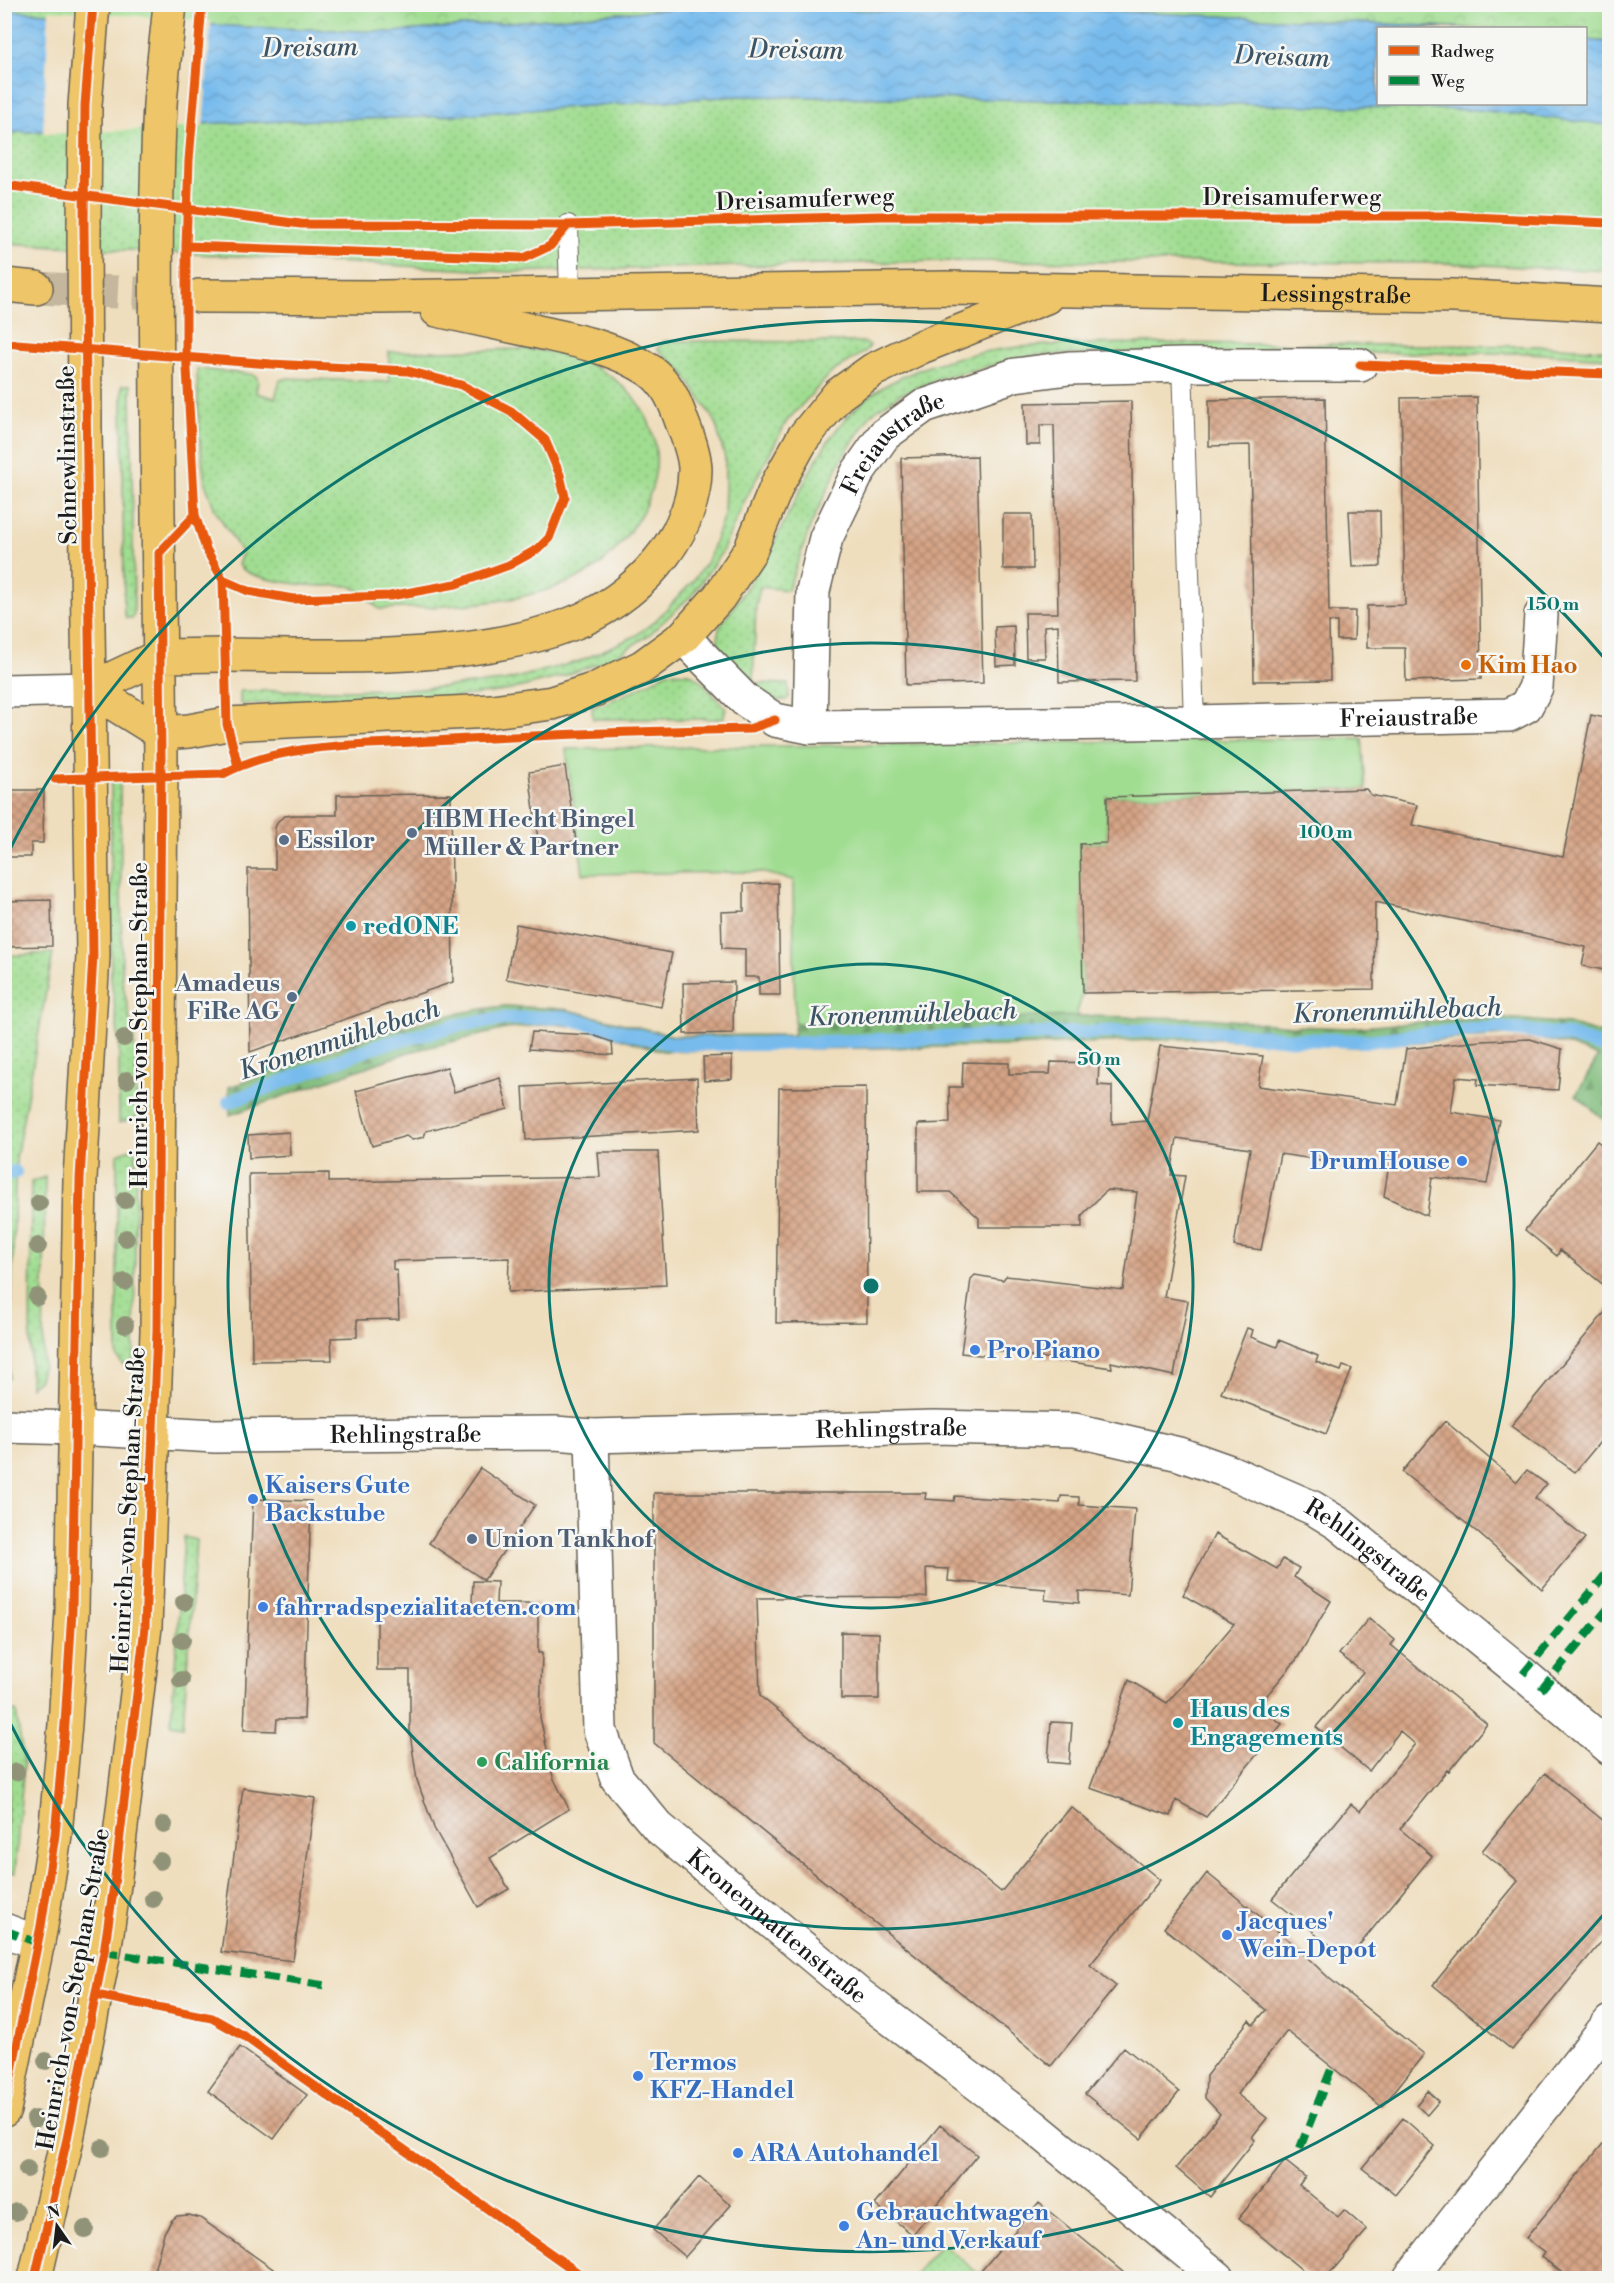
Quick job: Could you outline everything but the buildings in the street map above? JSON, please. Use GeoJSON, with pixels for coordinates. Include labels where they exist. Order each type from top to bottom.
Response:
{"type":"FeatureCollection","features":[{"type":"Feature","properties":{"kind":"main road","name":"Schnewlinstraße"},"geometry":{"type":"LineString","coordinates":[[90,689],[85,430],[85,105],[93,4]]}},
{"type":"Feature","properties":{"kind":"main road"},"geometry":{"type":"LineString","coordinates":[[161,733],[156,246],[160,104],[170,4]]}},
{"type":"Feature","properties":{"kind":"main road"},"geometry":{"type":"LineString","coordinates":[[4,285],[36,288]]}},
{"type":"Feature","properties":{"kind":"main road","name":"Lessingstraße"},"geometry":{"type":"LineString","coordinates":[[382,297],[946,288],[1454,296],[1610,305]]}},
{"type":"Feature","properties":{"kind":"main road"},"geometry":{"type":"LineString","coordinates":[[90,689],[161,733],[189,731],[227,724],[453,714],[552,703],[596,689],[642,667],[683,638],[719,597],[750,551],[778,483],[803,438],[838,395],[873,370],[921,346],[1062,291]]}},
{"type":"Feature","properties":{"kind":"main road"},"geometry":{"type":"LineString","coordinates":[[90,689],[160,656],[315,656],[428,652],[486,647],[534,637],[574,623],[628,592],[661,557],[686,517],[694,486],[695,468],[673,394],[652,372],[620,353],[382,297],[199,296]]}},
{"type":"Feature","properties":{"kind":"main road","name":"Heinrich-von-Stephan-Straße"},"geometry":{"type":"LineString","coordinates":[[4,2110],[11,2045],[38,1943],[55,1835],[72,1611],[80,1179],[93,957],[90,689]]}},
{"type":"Feature","properties":{"kind":"main road","name":"Heinrich-von-Stephan-Straße"},"geometry":{"type":"LineString","coordinates":[[35,2278],[89,2034],[114,1885],[145,1627],[157,1330],[161,733]]}},
{"type":"Feature","properties":{"kind":"street","name":"Freiaustraße"},"geometry":{"type":"LineString","coordinates":[[810,727],[813,591],[826,538],[858,472],[884,435],[924,406],[1015,375],[1069,368],[1182,365],[1360,365]]}},
{"type":"Feature","properties":{"kind":"street","name":"Freiaustraße"},"geometry":{"type":"LineString","coordinates":[[683,638],[745,700],[774,720],[810,727],[1509,715],[1526,706],[1536,687],[1541,615]]}},
{"type":"Feature","properties":{"kind":"street"},"geometry":{"type":"LineString","coordinates":[[4,691],[90,689]]}},
{"type":"Feature","properties":{"kind":"street"},"geometry":{"type":"LineString","coordinates":[[4,1426],[76,1428]]}},
{"type":"Feature","properties":{"kind":"street","name":"Rehlingstraße"},"geometry":{"type":"LineString","coordinates":[[76,1428],[215,1436],[555,1432],[592,1436],[934,1427],[1075,1430],[1179,1454],[1230,1472],[1303,1504],[1339,1524],[1610,1748]]}},
{"type":"Feature","properties":{"kind":"street","name":"Kronenmattenstraße"},"geometry":{"type":"LineString","coordinates":[[592,1436],[600,1730],[617,1778],[658,1827],[857,1993],[1032,2125],[1218,2278]]}},
{"type":"Feature","properties":{"kind":"street"},"geometry":{"type":"LineString","coordinates":[[4,1930],[38,1943]]}},
{"type":"Feature","properties":{"kind":"street"},"geometry":{"type":"LineString","coordinates":[[1410,2278],[1610,2022]]}},
{"type":"Feature","properties":{"kind":"lane"},"geometry":{"type":"LineString","coordinates":[[568,225],[570,295]]}},
{"type":"Feature","properties":{"kind":"lane"},"geometry":{"type":"LineString","coordinates":[[1182,365],[1194,722]]}},
{"type":"Feature","properties":{"kind":"green space"},"geometry":{"type":"Polygon","coordinates":[[[5,4],[1609,4],[1610,42],[1587,40],[1587,27],[1447,27],[1090,10],[882,11],[716,5],[393,32],[244,27],[5,10],[5,4]]]}},
{"type":"Feature","properties":{"kind":"green space"},"geometry":{"type":"Polygon","coordinates":[[[737,96],[1126,101],[1479,110],[1609,125],[1609,271],[1440,263],[941,261],[508,272],[5,243],[4,133],[218,123],[424,117],[737,96]]]}},
{"type":"Feature","properties":{"kind":"green space"},"geometry":{"type":"Polygon","coordinates":[[[664,341],[863,342],[870,346],[865,352],[832,372],[787,421],[745,500],[722,552],[693,594],[649,635],[611,659],[561,677],[506,691],[455,697],[240,704],[240,691],[419,689],[504,681],[580,661],[635,636],[656,620],[693,581],[708,560],[724,515],[725,485],[725,458],[715,421],[682,371],[657,349],[664,341]]]}},
{"type":"Feature","properties":{"kind":"green space"},"geometry":{"type":"Polygon","coordinates":[[[1146,343],[1543,346],[1609,350],[1609,358],[1527,353],[1034,355],[940,378],[899,395],[871,414],[842,458],[811,525],[788,590],[760,587],[756,606],[753,683],[788,684],[789,697],[786,700],[768,700],[733,670],[720,650],[719,629],[778,536],[816,461],[848,416],[868,397],[892,382],[922,369],[984,352],[1049,345],[1146,343]]]}},
{"type":"Feature","properties":{"kind":"green space"},"geometry":{"type":"Polygon","coordinates":[[[526,349],[558,353],[591,365],[615,380],[634,398],[648,420],[655,443],[656,469],[649,496],[630,531],[619,546],[599,565],[560,586],[509,599],[457,605],[379,609],[353,587],[276,581],[253,574],[238,565],[242,553],[215,510],[205,483],[199,431],[197,369],[251,374],[256,376],[258,381],[256,393],[275,398],[280,380],[288,378],[389,382],[389,352],[526,349]]]}},
{"type":"Feature","properties":{"kind":"green space"},"geometry":{"type":"Polygon","coordinates":[[[122,385],[131,385],[134,614],[132,618],[126,618],[124,611],[122,385]]]}},
{"type":"Feature","properties":{"kind":"green space"},"geometry":{"type":"Polygon","coordinates":[[[666,672],[690,673],[703,683],[726,709],[723,719],[593,719],[592,708],[649,683],[666,672]]]}},
{"type":"Feature","properties":{"kind":"green space"},"geometry":{"type":"Polygon","coordinates":[[[1362,738],[1366,789],[1107,797],[1107,843],[1081,844],[1083,993],[1076,1016],[795,1024],[793,880],[760,872],[583,874],[566,749],[1362,738]]]}},
{"type":"Feature","properties":{"kind":"green space"},"geometry":{"type":"Polygon","coordinates":[[[120,780],[122,979],[134,1039],[137,1117],[119,1123],[119,1043],[111,978],[111,781],[120,780]]]}},
{"type":"Feature","properties":{"kind":"green space"},"geometry":{"type":"Polygon","coordinates":[[[53,953],[16,1158],[9,1378],[5,1378],[5,956],[53,953]]]}},
{"type":"Feature","properties":{"kind":"green space"},"geometry":{"type":"Polygon","coordinates":[[[505,1006],[564,1009],[674,1036],[793,1035],[795,1024],[1076,1016],[1207,1018],[1293,1026],[1348,1028],[1505,1018],[1568,1024],[1610,1036],[1609,1124],[1576,1095],[1598,1057],[1568,1045],[1516,1034],[1355,1047],[1201,1038],[1009,1046],[663,1051],[583,1027],[552,1024],[506,1029],[409,1052],[230,1115],[229,1087],[330,1050],[399,1028],[470,1011],[505,1006]]]}},
{"type":"Feature","properties":{"kind":"green space"},"geometry":{"type":"Polygon","coordinates":[[[136,1147],[134,1357],[130,1364],[122,1364],[117,1357],[117,1154],[136,1147]]]}},
{"type":"Feature","properties":{"kind":"green space"},"geometry":{"type":"Polygon","coordinates":[[[45,1177],[43,1365],[39,1379],[30,1387],[31,1182],[45,1177]]]}},
{"type":"Feature","properties":{"kind":"green space"},"geometry":{"type":"Polygon","coordinates":[[[184,1537],[196,1540],[183,1726],[171,1724],[184,1537]]]}},
{"type":"Feature","properties":{"kind":"green space"},"geometry":{"type":"Polygon","coordinates":[[[16,1711],[24,1762],[15,1873],[5,1871],[11,1764],[4,1713],[16,1711]]]}},
{"type":"Feature","properties":{"kind":"green space"},"geometry":{"type":"Polygon","coordinates":[[[941,2243],[979,2274],[975,2278],[912,2278],[941,2243]]]}},
{"type":"Feature","properties":{"kind":"water","name":"Dreisam"},"geometry":{"type":"Polygon","coordinates":[[[716,5],[882,11],[1090,10],[1447,27],[1377,27],[1377,105],[1587,105],[1587,40],[1609,42],[1609,125],[1478,110],[1126,101],[737,96],[424,117],[218,123],[5,133],[4,10],[244,27],[393,32],[716,5]]]}},
{"type":"Feature","properties":{"kind":"pier"},"geometry":{"type":"Polygon","coordinates":[[[49,10],[211,21],[203,127],[43,134],[49,10]]]}},
{"type":"Feature","properties":{"kind":"waterway","name":"Kronenmühlebach"},"geometry":{"type":"LineString","coordinates":[[229,1102],[377,1046],[459,1025],[503,1019],[563,1017],[673,1044],[767,1044],[1188,1029],[1291,1039],[1367,1041],[1499,1028],[1569,1036],[1610,1049]]}},
{"type":"Feature","properties":{"kind":"waterway","name":"Kronenmühlebach"},"geometry":{"type":"LineString","coordinates":[[4,1174],[15,1172]]}},
{"type":"Feature","properties":{"kind":"tunnel"},"geometry":{"type":"LineString","coordinates":[[36,288],[199,296]]}},
{"type":"Feature","properties":{"kind":"marked path"},"geometry":{"type":"LineString","coordinates":[[1523,1674],[1610,1569]]}},
{"type":"Feature","properties":{"kind":"marked path"},"geometry":{"type":"LineString","coordinates":[[1541,1690],[1610,1606]]}},
{"type":"Feature","properties":{"kind":"marked path"},"geometry":{"type":"LineString","coordinates":[[4,1930],[38,1943]]}},
{"type":"Feature","properties":{"kind":"marked path"},"geometry":{"type":"LineString","coordinates":[[104,1952],[328,1986]]}},
{"type":"Feature","properties":{"kind":"marked path"},"geometry":{"type":"LineString","coordinates":[[1300,2148],[1332,2067]]}},
{"type":"Feature","properties":{"kind":"cycle path"},"geometry":{"type":"LineString","coordinates":[[4,2110],[41,1926],[55,1835],[72,1611],[80,1179],[93,956],[84,227],[85,105],[93,4]]}},
{"type":"Feature","properties":{"kind":"cycle path"},"geometry":{"type":"LineString","coordinates":[[202,4],[189,160],[186,350],[195,515],[206,549],[223,580],[227,724],[238,766]]}},
{"type":"Feature","properties":{"kind":"cycle path","name":"Dreisamuferweg"},"geometry":{"type":"LineString","coordinates":[[4,185],[301,224],[568,225],[881,216],[1450,216],[1610,223]]}},
{"type":"Feature","properties":{"kind":"cycle path"},"geometry":{"type":"LineString","coordinates":[[186,246],[524,258],[550,246],[568,225]]}},
{"type":"Feature","properties":{"kind":"cycle path"},"geometry":{"type":"LineString","coordinates":[[4,343],[271,364],[408,371],[461,385],[511,411],[545,440],[560,475],[565,497],[549,538],[538,549],[509,565],[456,584],[390,596],[293,599],[248,591],[223,580]]}},
{"type":"Feature","properties":{"kind":"cycle path"},"geometry":{"type":"LineString","coordinates":[[1360,365],[1610,374]]}},
{"type":"Feature","properties":{"kind":"cycle path"},"geometry":{"type":"LineString","coordinates":[[35,2278],[67,2139],[104,1952],[145,1627],[157,1331],[161,759],[159,553],[195,515]]}},
{"type":"Feature","properties":{"kind":"cycle path"},"geometry":{"type":"LineString","coordinates":[[55,779],[223,774],[272,756],[325,747],[551,735],[749,729],[775,720]]}},
{"type":"Feature","properties":{"kind":"cycle path"},"geometry":{"type":"LineString","coordinates":[[96,1995],[212,2018],[244,2036],[585,2278]]}},
{"type":"Feature","properties":{"kind":"place","name":"Kim Hao"},"geometry":{"type":"Point","coordinates":[1466,665]}},
{"type":"Feature","properties":{"kind":"place","name":"HBM Hecht Bingel Müller & Partner"},"geometry":{"type":"Point","coordinates":[412,833]}},
{"type":"Feature","properties":{"kind":"place","name":"Essilor"},"geometry":{"type":"Point","coordinates":[284,840]}},
{"type":"Feature","properties":{"kind":"place","name":"redONE"},"geometry":{"type":"Point","coordinates":[351,926]}},
{"type":"Feature","properties":{"kind":"place","name":"Amadeus FiRe AG"},"geometry":{"type":"Point","coordinates":[292,997]}},
{"type":"Feature","properties":{"kind":"place","name":"DrumHouse"},"geometry":{"type":"Point","coordinates":[1462,1161]}},
{"type":"Feature","properties":{"kind":"place","name":"Pro Piano"},"geometry":{"type":"Point","coordinates":[975,1350]}},
{"type":"Feature","properties":{"kind":"place","name":"Kaisers Gute Backstube"},"geometry":{"type":"Point","coordinates":[253,1499]}},
{"type":"Feature","properties":{"kind":"place","name":"Union Tankhof"},"geometry":{"type":"Point","coordinates":[472,1539]}},
{"type":"Feature","properties":{"kind":"place","name":"fahrradspezialitaeten.com"},"geometry":{"type":"Point","coordinates":[263,1607]}},
{"type":"Feature","properties":{"kind":"place","name":"Haus des Engagements"},"geometry":{"type":"Point","coordinates":[1178,1723]}},
{"type":"Feature","properties":{"kind":"place","name":"California"},"geometry":{"type":"Point","coordinates":[482,1762]}},
{"type":"Feature","properties":{"kind":"place","name":"Jacques' Wein-Depot"},"geometry":{"type":"Point","coordinates":[1227,1935]}},
{"type":"Feature","properties":{"kind":"place","name":"Termos KFZ-Handel"},"geometry":{"type":"Point","coordinates":[638,2076]}},
{"type":"Feature","properties":{"kind":"place","name":"ARA Autohandel"},"geometry":{"type":"Point","coordinates":[738,2153]}},
{"type":"Feature","properties":{"kind":"place","name":"Gebrauchtwagen An- und Verkauf"},"geometry":{"type":"Point","coordinates":[844,2226]}}]}
